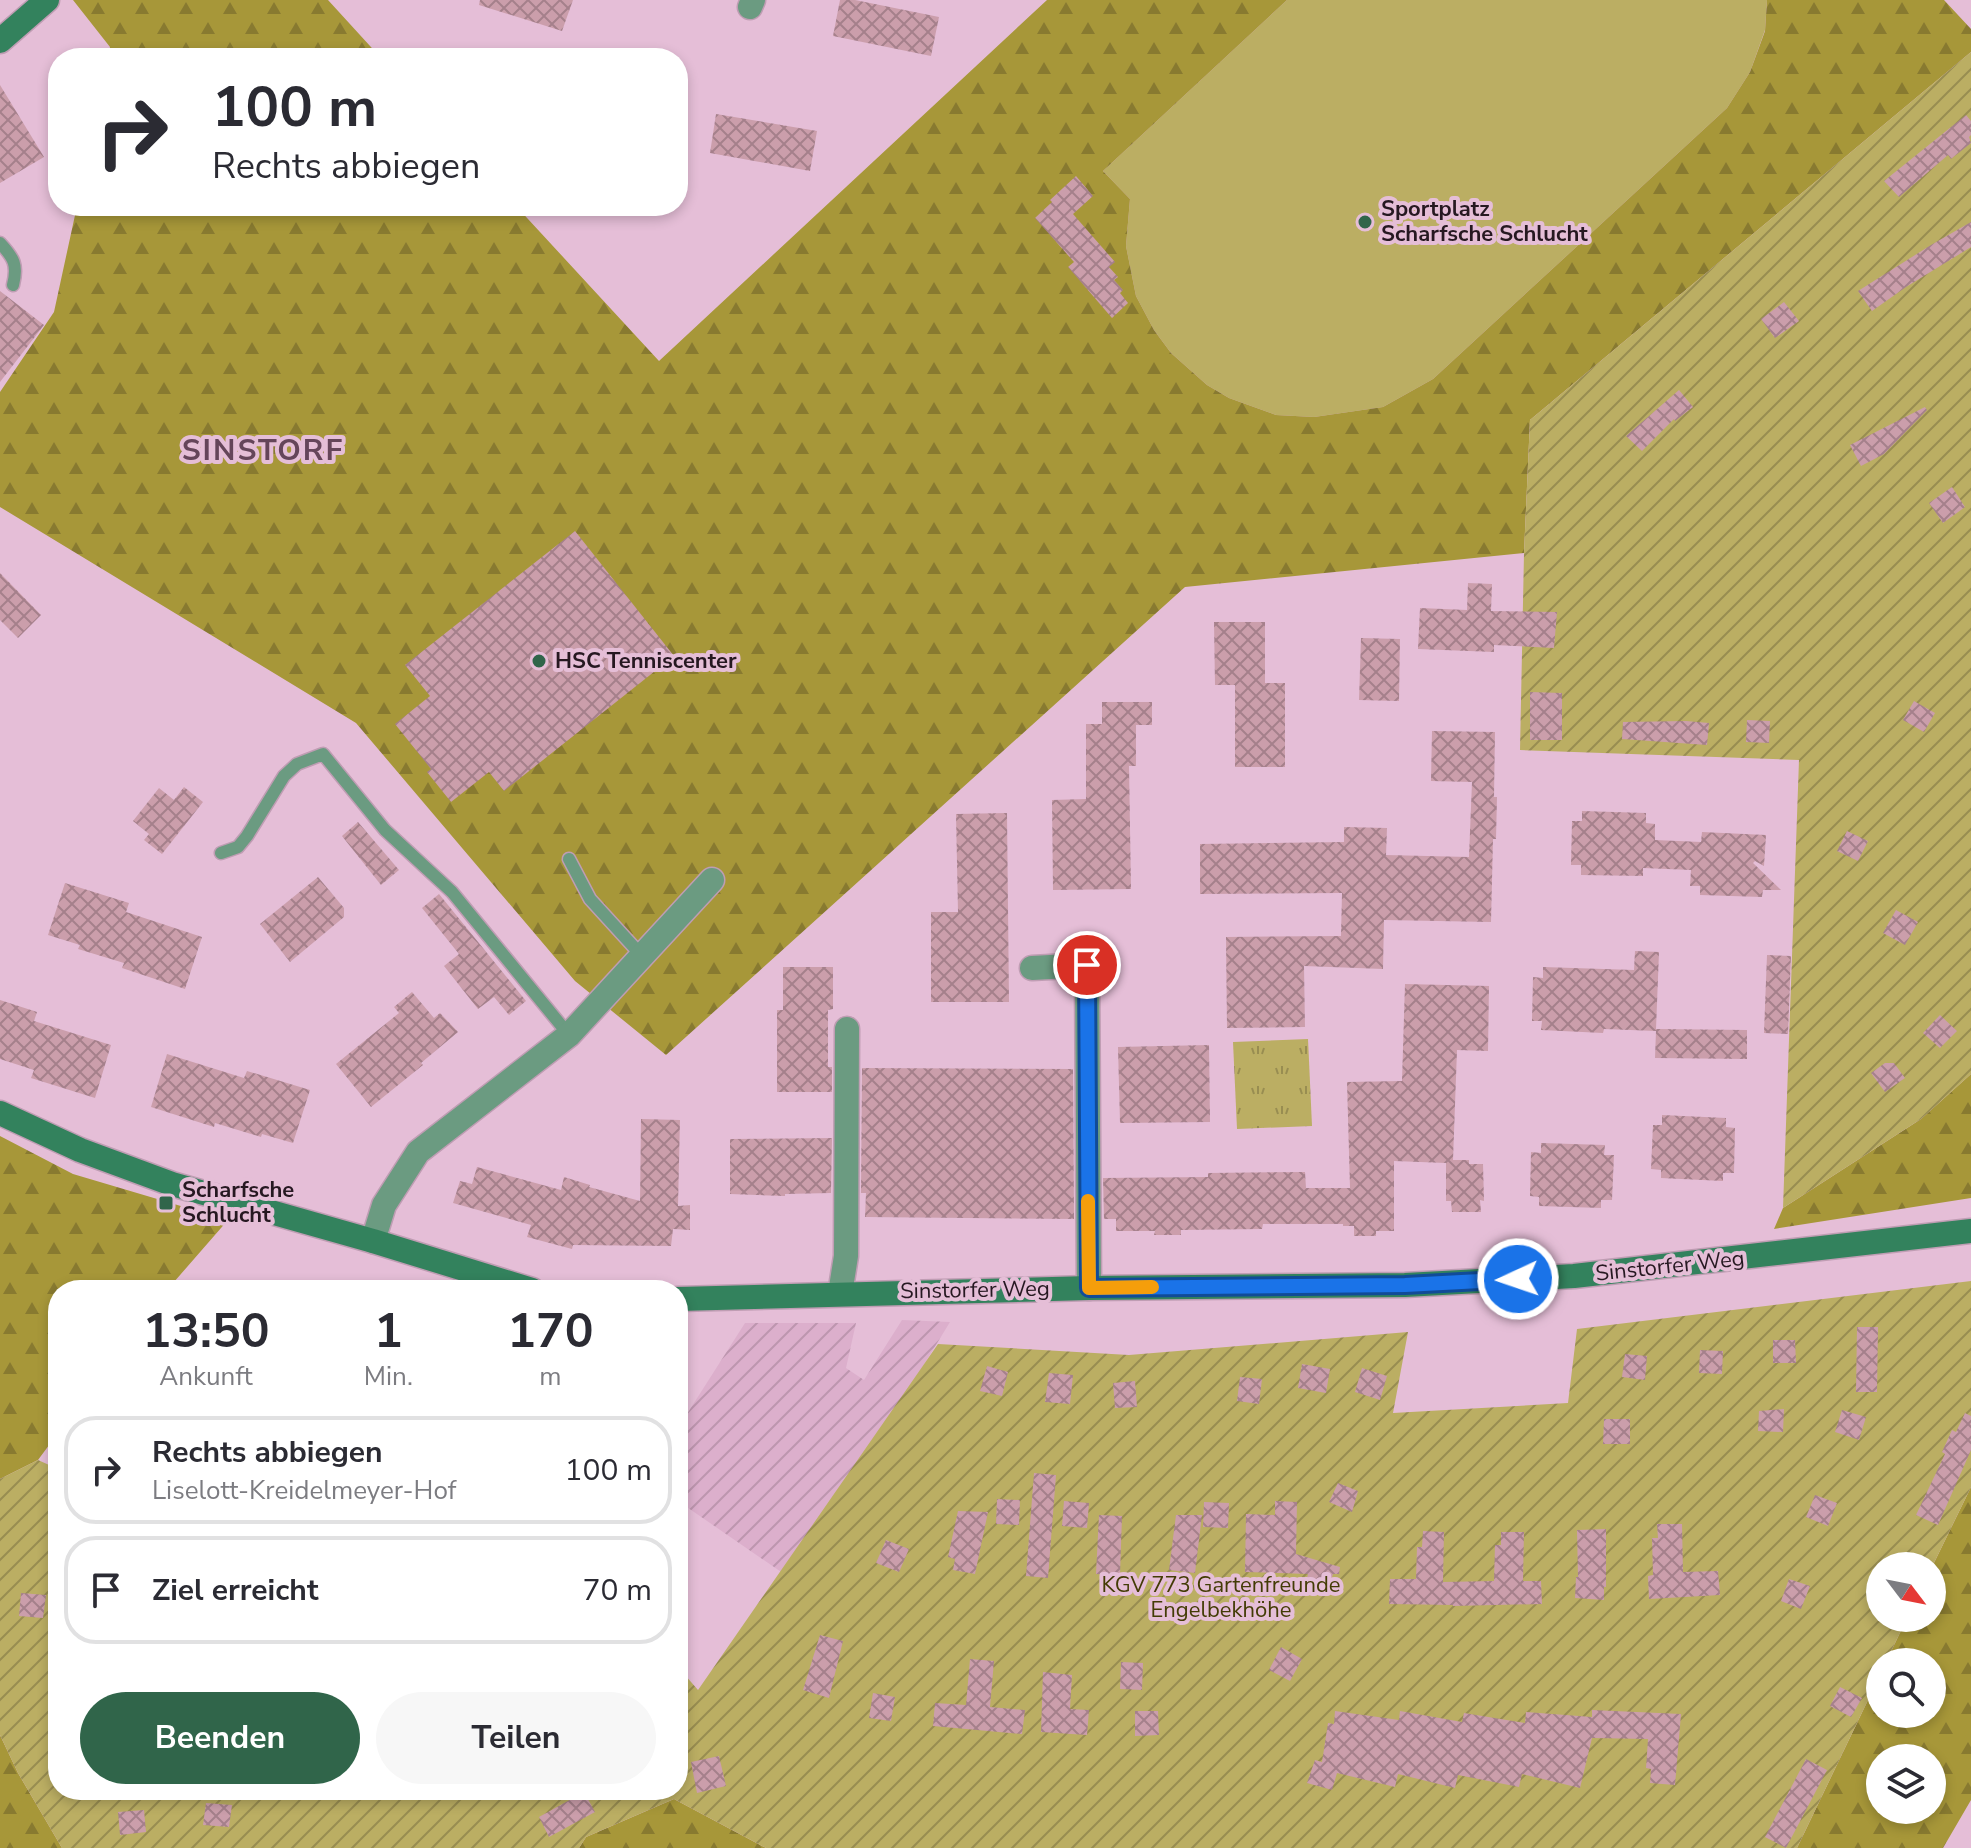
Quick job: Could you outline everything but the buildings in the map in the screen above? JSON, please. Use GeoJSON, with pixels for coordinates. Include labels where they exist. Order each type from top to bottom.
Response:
{"type":"FeatureCollection","features":[{"type":"Feature","properties":{"kind":"street"},"geometry":{"type":"LineString","coordinates":[[0,41],[47,0]]}},
{"type":"Feature","properties":{"kind":"street"},"geometry":{"type":"LineString","coordinates":[[373,1241],[384,1205],[418,1152],[569,1035],[712,880]]}},
{"type":"Feature","properties":{"kind":"street"},"geometry":{"type":"LineString","coordinates":[[1032,968],[1087,965],[1089,1288]]}},
{"type":"Feature","properties":{"kind":"street"},"geometry":{"type":"LineString","coordinates":[[840,1294],[846,1256],[847,1029]]}},
{"type":"Feature","properties":{"kind":"street"},"geometry":{"type":"LineString","coordinates":[[0,1113],[80,1150],[172,1184],[500,1280]]}},
{"type":"Feature","properties":{"kind":"street","name":"Sinstorfer Weg"},"geometry":{"type":"LineString","coordinates":[[688,1299],[1089,1288],[1405,1285],[1574,1276],[1971,1231]]}},
{"type":"Feature","properties":{"kind":"lane"},"geometry":{"type":"LineString","coordinates":[[0,243],[11,254],[16,271],[13,285]]}},
{"type":"Feature","properties":{"kind":"lane"},"geometry":{"type":"LineString","coordinates":[[221,853],[238,847],[284,776],[297,764],[323,754],[385,830],[452,892],[569,1035]]}},
{"type":"Feature","properties":{"kind":"lane"},"geometry":{"type":"LineString","coordinates":[[569,859],[590,899],[642,956]]}},
{"type":"Feature","properties":{"kind":"shaded area"},"geometry":{"type":"Polygon","coordinates":[[[902,1320],[950,1322],[873,1448],[787,1576],[688,1508],[688,1412],[745,1323],[856,1323],[846,1368],[864,1380],[902,1320]]]}},
{"type":"Feature","properties":{"kind":"green space"},"geometry":{"type":"Polygon","coordinates":[[[73,0],[328,0],[372,48],[110,48],[73,0]]]}},
{"type":"Feature","properties":{"kind":"green space"},"geometry":{"type":"Polygon","coordinates":[[[1047,0],[1287,0],[1103,171],[1130,199],[1126,246],[1136,296],[1154,330],[1171,353],[1207,385],[1229,398],[1276,415],[1314,417],[1383,407],[1433,379],[1727,108],[1750,72],[1765,31],[1767,0],[1944,0],[1971,29],[1971,52],[1530,420],[1524,553],[1185,587],[666,1055],[575,981],[356,723],[0,507],[0,392],[54,312],[75,216],[525,216],[659,361],[1047,0]]]}},
{"type":"Feature","properties":{"kind":"green space","name":"Sportplatz Scharfsche Schlucht"},"geometry":{"type":"Polygon","coordinates":[[[1287,0],[1767,0],[1765,30],[1750,72],[1727,108],[1433,379],[1383,407],[1314,417],[1276,415],[1229,398],[1207,385],[1171,353],[1154,330],[1136,296],[1126,246],[1130,199],[1103,171],[1287,0]]]}},
{"type":"Feature","properties":{"kind":"green space"},"geometry":{"type":"Polygon","coordinates":[[[1971,52],[1971,1074],[1921,1119],[1783,1208],[1799,760],[1520,750],[1530,420],[1971,52]]]}},
{"type":"Feature","properties":{"kind":"green space"},"geometry":{"type":"Polygon","coordinates":[[[1308,1039],[1312,1126],[1237,1129],[1233,1042],[1308,1039]]]}},
{"type":"Feature","properties":{"kind":"green space"},"geometry":{"type":"Polygon","coordinates":[[[1971,1074],[1971,1198],[1774,1229],[1783,1208],[1921,1119],[1971,1074]]]}},
{"type":"Feature","properties":{"kind":"green space"},"geometry":{"type":"Polygon","coordinates":[[[0,1136],[73,1174],[228,1220],[176,1280],[48,1280],[48,1446],[38,1460],[0,1479],[0,1136]]]}},
{"type":"Feature","properties":{"kind":"green space","name":"KGV 773 Gartenfreunde Engelbekhöhe"},"geometry":{"type":"Polygon","coordinates":[[[1971,1281],[1971,1487],[1939,1552],[1866,1552],[1866,1632],[1900,1632],[1893,1648],[1866,1648],[1866,1704],[1797,1848],[766,1848],[676,1800],[688,1800],[688,1678],[698,1690],[938,1344],[1129,1355],[1408,1332],[1393,1413],[1568,1403],[1577,1329],[1971,1281]]]}},
{"type":"Feature","properties":{"kind":"green space","name":"KGV 773 Gartenfreunde Engelbekhöhe"},"geometry":{"type":"Polygon","coordinates":[[[38,1460],[48,1464],[48,1800],[672,1800],[586,1837],[579,1848],[62,1848],[18,1773],[0,1735],[0,1479],[38,1460]]]}},
{"type":"Feature","properties":{"kind":"green space"},"geometry":{"type":"Polygon","coordinates":[[[1971,1487],[1971,1800],[1943,1848],[1797,1848],[1866,1704],[1866,1728],[1946,1728],[1946,1648],[1893,1648],[1900,1632],[1946,1632],[1946,1552],[1939,1552],[1971,1487]]]}},
{"type":"Feature","properties":{"kind":"green space"},"geometry":{"type":"Polygon","coordinates":[[[0,1735],[18,1773],[62,1848],[0,1848],[0,1735]]]}},
{"type":"Feature","properties":{"kind":"green space"},"geometry":{"type":"Polygon","coordinates":[[[676,1800],[766,1848],[579,1848],[586,1837],[676,1800]]]}},
{"type":"Feature","properties":{"kind":"slow traffic"},"geometry":{"type":"LineString","coordinates":[[1088,1201],[1089,1288],[1152,1287]]}},
{"type":"Feature","properties":{"kind":"place","name":"Sportplatz Scharfsche Schlucht"},"geometry":{"type":"Point","coordinates":[1365,222]}},
{"type":"Feature","properties":{"kind":"place","name":"HSC Tenniscenter"},"geometry":{"type":"Point","coordinates":[539,661]}},
{"type":"Feature","properties":{"kind":"place","name":"Scharfsche Schlucht"},"geometry":{"type":"Point","coordinates":[166,1203]}},
{"type":"Feature","properties":{"kind":"district","name":"SINSTORF"},"geometry":{"type":"Point","coordinates":[263,450]}},
{"type":"Feature","properties":{"kind":"route"},"geometry":{"type":"LineString","coordinates":[[1087,965],[1089,1288],[1405,1285],[1518,1279]]}}]}
